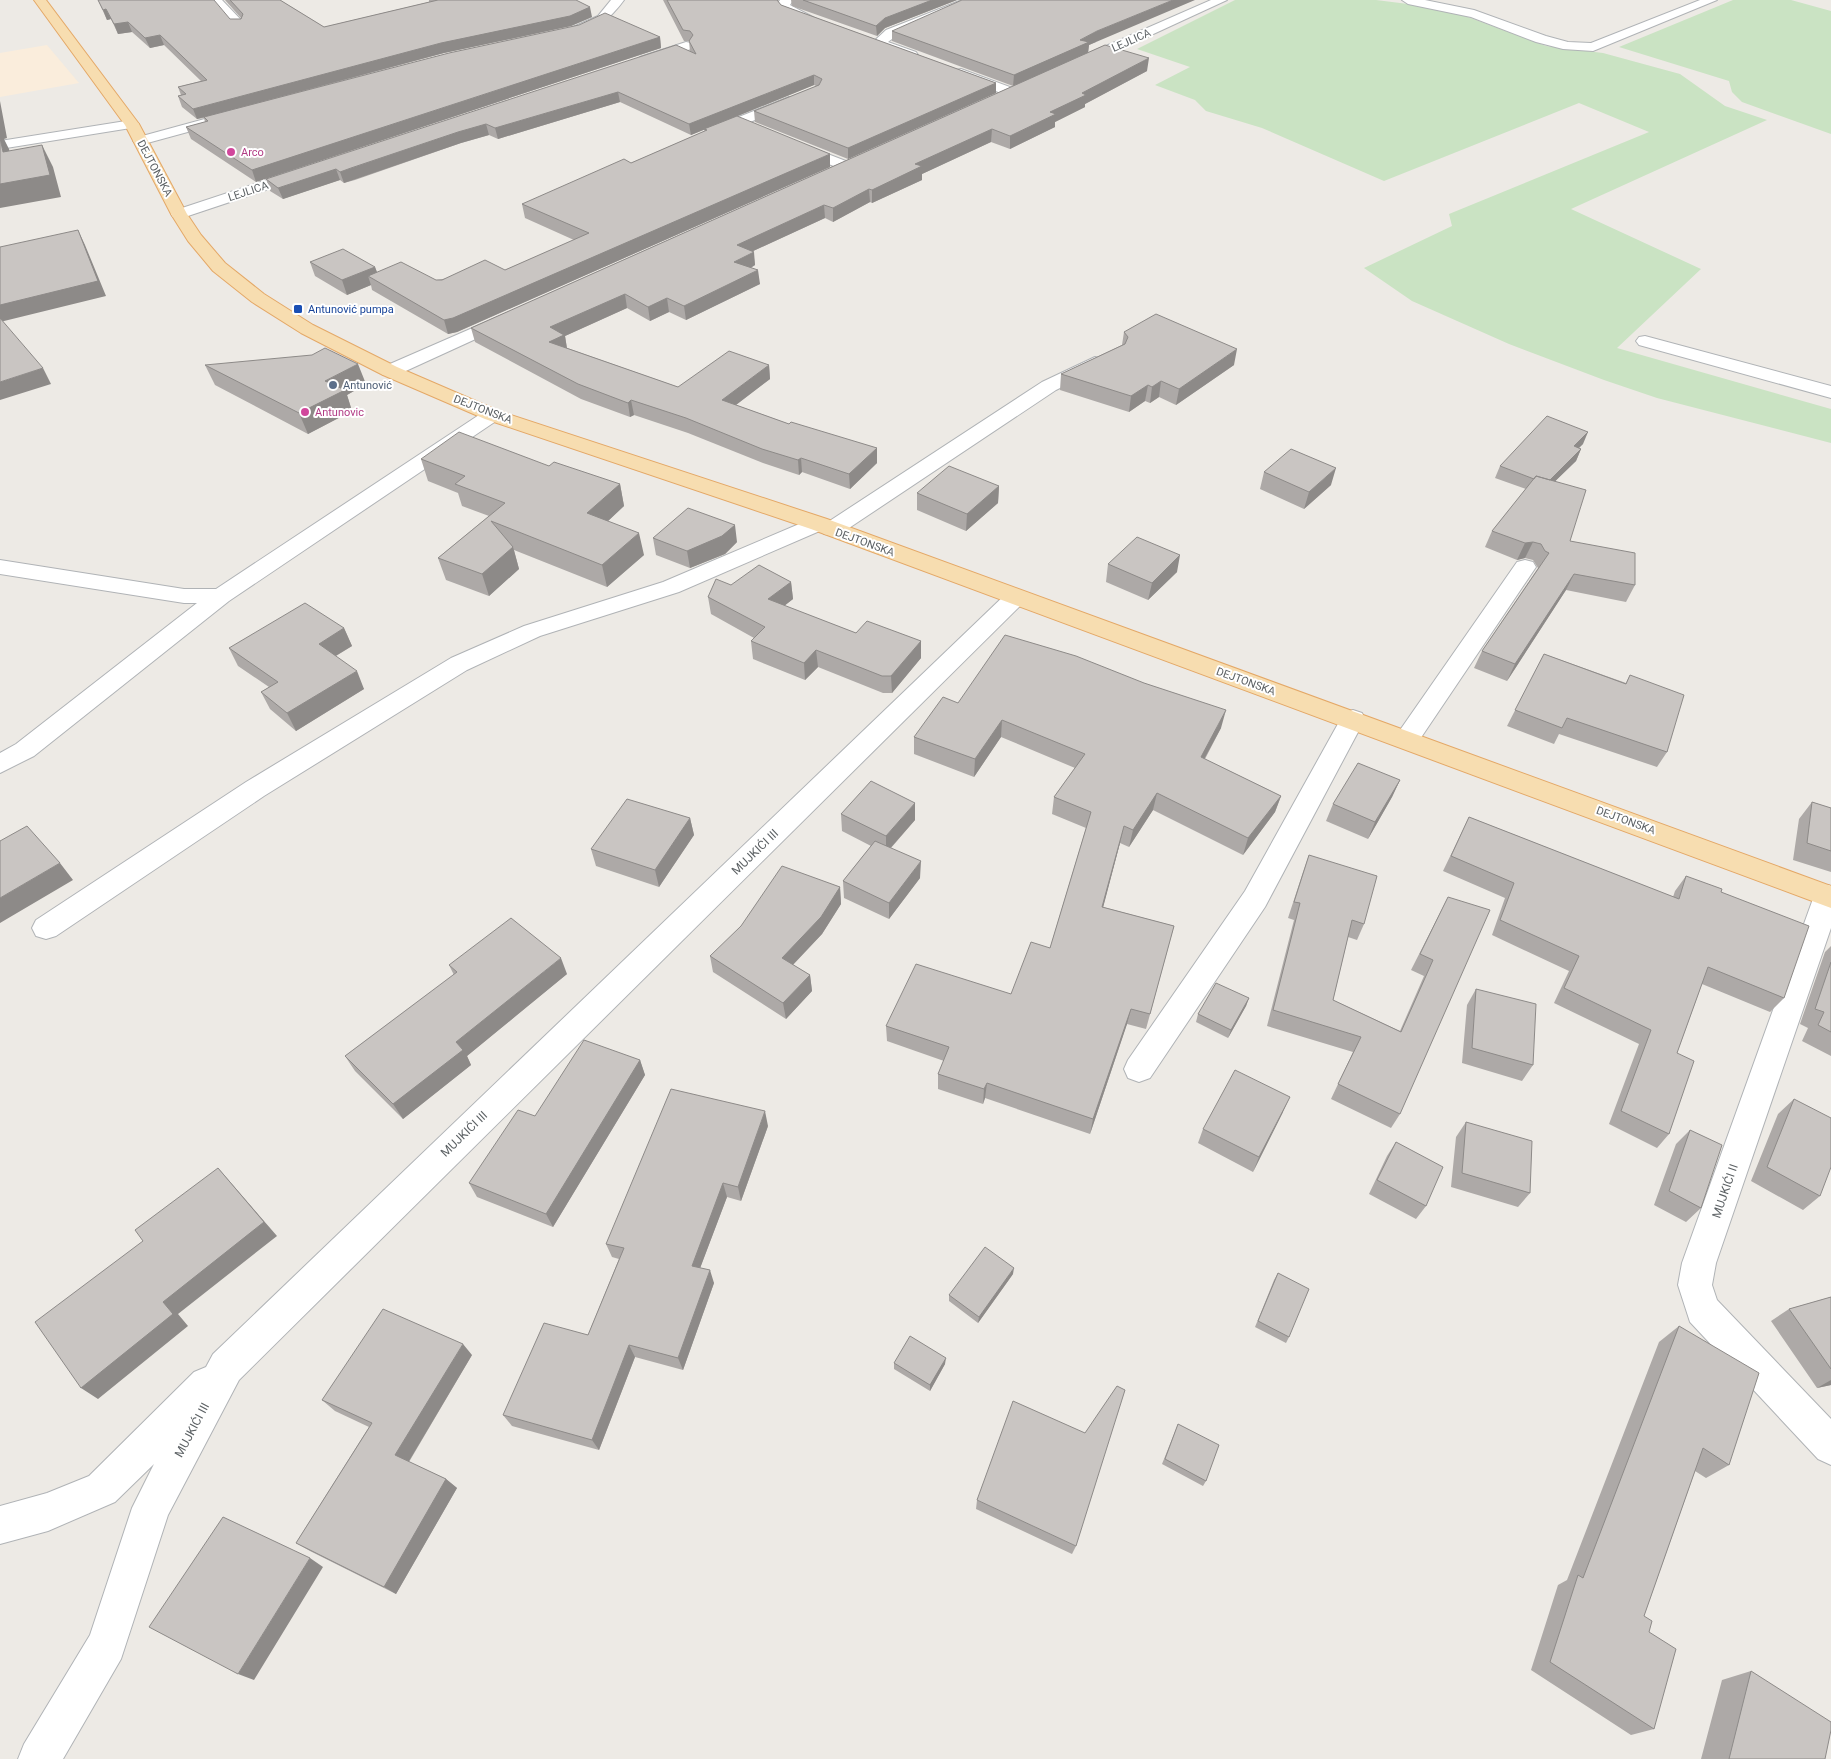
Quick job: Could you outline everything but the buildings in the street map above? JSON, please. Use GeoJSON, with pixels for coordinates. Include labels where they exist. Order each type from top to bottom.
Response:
{"type":"FeatureCollection","features":[{"type":"Feature","properties":{"kind":"main road","name":"DEJTONSKA"},"geometry":{"type":"LineString","coordinates":[[40,0],[136,132],[179,214],[194,238],[219,267],[258,298],[307,329],[390,371],[492,415],[825,527],[1353,719],[1830,896]]}},
{"type":"Feature","properties":{"kind":"street"},"geometry":{"type":"LineString","coordinates":[[215,0],[239,24]]}},
{"type":"Feature","properties":{"kind":"street"},"geometry":{"type":"LineString","coordinates":[[566,34],[602,19],[618,0]]}},
{"type":"Feature","properties":{"kind":"street"},"geometry":{"type":"LineString","coordinates":[[787,0],[782,6],[786,10],[829,26]]}},
{"type":"Feature","properties":{"kind":"street"},"geometry":{"type":"LineString","coordinates":[[924,60],[875,42],[891,33],[973,0]]}},
{"type":"Feature","properties":{"kind":"street","name":"LEJLICA"},"geometry":{"type":"LineString","coordinates":[[1068,68],[1221,0]]}},
{"type":"Feature","properties":{"kind":"street"},"geometry":{"type":"LineString","coordinates":[[1408,0],[1474,14],[1541,39],[1568,46],[1593,47],[1711,0]]}},
{"type":"Feature","properties":{"kind":"street"},"geometry":{"type":"LineString","coordinates":[[630,64],[686,46]]}},
{"type":"Feature","properties":{"kind":"street"},"geometry":{"type":"LineString","coordinates":[[951,70],[1018,91],[970,112]]}},
{"type":"Feature","properties":{"kind":"street"},"geometry":{"type":"LineString","coordinates":[[694,140],[805,95]]}},
{"type":"Feature","properties":{"kind":"street"},"geometry":{"type":"LineString","coordinates":[[0,145],[136,132],[237,115]]}},
{"type":"Feature","properties":{"kind":"street"},"geometry":{"type":"LineString","coordinates":[[737,122],[755,130]]}},
{"type":"Feature","properties":{"kind":"street"},"geometry":{"type":"LineString","coordinates":[[783,140],[846,166]]}},
{"type":"Feature","properties":{"kind":"street"},"geometry":{"type":"LineString","coordinates":[[828,174],[864,158]]}},
{"type":"Feature","properties":{"kind":"street","name":"LEJLICA"},"geometry":{"type":"LineString","coordinates":[[179,214],[321,167]]}},
{"type":"Feature","properties":{"kind":"street"},"geometry":{"type":"LineString","coordinates":[[390,371],[522,311]]}},
{"type":"Feature","properties":{"kind":"street"},"geometry":{"type":"LineString","coordinates":[[1645,341],[1831,392]]}},
{"type":"Feature","properties":{"kind":"street"},"geometry":{"type":"LineString","coordinates":[[46,928],[255,790],[459,664],[532,632],[671,587],[825,527],[1049,386],[1115,354]]}},
{"type":"Feature","properties":{"kind":"street"},"geometry":{"type":"LineString","coordinates":[[0,764],[25,750],[221,596],[492,415]]}},
{"type":"Feature","properties":{"kind":"street"},"geometry":{"type":"LineString","coordinates":[[0,567],[184,596],[221,596]]}},
{"type":"Feature","properties":{"kind":"street"},"geometry":{"type":"LineString","coordinates":[[1407,739],[1525,567]]}},
{"type":"Feature","properties":{"kind":"street","name":"MUJKIĆI III"},"geometry":{"type":"LineString","coordinates":[[39,1759],[107,1644],[151,1508],[226,1366],[1016,598]]}},
{"type":"Feature","properties":{"kind":"street"},"geometry":{"type":"LineString","coordinates":[[1139,1069],[1254,899],[1353,719]]}},
{"type":"Feature","properties":{"kind":"street","name":"MUJKIĆI II"},"geometry":{"type":"LineString","coordinates":[[1830,896],[1699,1263],[1695,1285],[1702,1310],[1831,1446]]}},
{"type":"Feature","properties":{"kind":"street"},"geometry":{"type":"LineString","coordinates":[[0,1525],[48,1512],[102,1489],[226,1366]]}},
{"type":"Feature","properties":{"kind":"shaded area"},"geometry":{"type":"Polygon","coordinates":[[[47,45],[79,83],[0,97],[0,53],[47,45]]]}},
{"type":"Feature","properties":{"kind":"green space"},"geometry":{"type":"Polygon","coordinates":[[[1235,0],[1376,0],[1424,6],[1468,17],[1546,46],[1603,53],[1680,74],[1725,106],[1767,120],[1571,209],[1701,269],[1617,348],[1831,409],[1831,443],[1657,398],[1604,380],[1509,344],[1412,301],[1364,268],[1452,226],[1449,214],[1649,132],[1579,103],[1384,181],[1262,128],[1206,111],[1195,100],[1155,85],[1190,67],[1137,49],[1235,0]]]}},
{"type":"Feature","properties":{"kind":"green space"},"geometry":{"type":"Polygon","coordinates":[[[1733,0],[1791,0],[1831,11],[1831,134],[1742,102],[1732,92],[1729,81],[1619,47],[1733,0]]]}},
{"type":"Feature","properties":{"kind":"place","name":"Arco"},"geometry":{"type":"Point","coordinates":[231,152]}},
{"type":"Feature","properties":{"kind":"place","name":"Antunović pumpa"},"geometry":{"type":"Point","coordinates":[298,309]}},
{"type":"Feature","properties":{"kind":"place","name":"Antunović"},"geometry":{"type":"Point","coordinates":[333,385]}},
{"type":"Feature","properties":{"kind":"place","name":"Antunovic"},"geometry":{"type":"Point","coordinates":[305,412]}}]}
